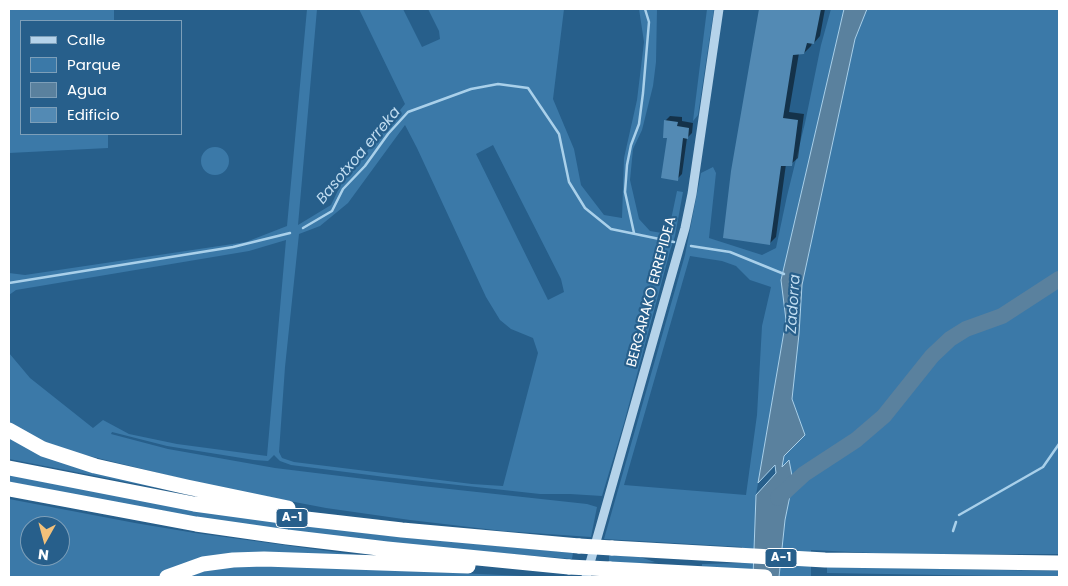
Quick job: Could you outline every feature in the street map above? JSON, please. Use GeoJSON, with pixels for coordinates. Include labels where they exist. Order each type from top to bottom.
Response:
{"type":"FeatureCollection","features":[{"type":"Feature","properties":{"kind":"highway"},"geometry":{"type":"LineString","coordinates":[[9,430],[43,449],[95,466],[187,487],[402,530]]}},
{"type":"Feature","properties":{"kind":"highway","name":"A-1"},"geometry":{"type":"LineString","coordinates":[[9,468],[194,504],[402,530],[579,546],[737,556],[825,560],[1059,563]]}},
{"type":"Feature","properties":{"kind":"highway","name":"A-1"},"geometry":{"type":"LineString","coordinates":[[9,489],[196,524],[387,549],[569,566],[765,577]]}},
{"type":"Feature","properties":{"kind":"highway"},"geometry":{"type":"LineString","coordinates":[[167,577],[203,564],[232,560],[264,559],[483,566],[569,566]]}},
{"type":"Feature","properties":{"kind":"street","name":"BERGARAKO ERREPIDEA"},"geometry":{"type":"LineString","coordinates":[[586,577],[685,228],[692,194],[719,9]]}},
{"type":"Feature","properties":{"kind":"green space"},"geometry":{"type":"Polygon","coordinates":[[[9,9],[114,9],[114,20],[20,20],[20,135],[108,135],[108,148],[9,153],[9,9]]]}},
{"type":"Feature","properties":{"kind":"green space"},"geometry":{"type":"Polygon","coordinates":[[[307,9],[317,9],[298,225],[331,205],[342,182],[405,104],[359,9],[403,9],[422,47],[440,39],[439,31],[428,9],[564,9],[553,99],[574,149],[581,185],[604,215],[622,218],[624,158],[637,100],[644,42],[639,9],[657,9],[656,62],[653,86],[642,130],[633,149],[630,180],[639,219],[650,231],[668,234],[677,191],[683,192],[675,236],[602,496],[540,494],[385,477],[291,465],[280,461],[274,455],[268,461],[254,460],[167,446],[112,432],[111,434],[168,449],[275,468],[587,504],[597,507],[591,537],[503,531],[410,520],[326,508],[216,487],[69,451],[36,439],[9,423],[9,353],[30,378],[93,428],[103,420],[129,434],[177,444],[267,456],[286,240],[249,251],[16,290],[9,295],[9,273],[25,275],[246,242],[287,226],[307,9]],[[405,125],[348,203],[320,226],[299,234],[285,367],[279,452],[282,458],[294,462],[472,484],[503,486],[538,353],[533,338],[511,329],[500,320],[486,297],[405,125]],[[493,145],[476,154],[548,300],[564,292],[561,279],[493,145]]]}},
{"type":"Feature","properties":{"kind":"green space"},"geometry":{"type":"Polygon","coordinates":[[[707,9],[714,9],[698,115],[693,121],[707,9]]]}},
{"type":"Feature","properties":{"kind":"green space"},"geometry":{"type":"Polygon","coordinates":[[[831,9],[844,9],[781,280],[786,320],[756,495],[753,577],[702,566],[702,564],[741,563],[742,547],[604,539],[685,255],[701,173],[713,167],[716,173],[709,238],[762,255],[776,248],[821,45],[831,9]],[[690,256],[624,485],[746,495],[757,415],[762,326],[771,287],[750,280],[736,266],[722,261],[690,256]]]}},
{"type":"Feature","properties":{"kind":"green space"},"geometry":{"type":"Polygon","coordinates":[[[867,9],[1059,9],[1059,554],[894,554],[811,550],[811,577],[779,577],[785,520],[793,481],[789,460],[781,468],[784,456],[805,435],[792,399],[802,285],[855,39],[867,9]]]}},
{"type":"Feature","properties":{"kind":"green space"},"geometry":{"type":"Polygon","coordinates":[[[215,147],[225,151],[229,161],[225,171],[215,175],[205,171],[201,161],[205,151],[215,147]]]}},
{"type":"Feature","properties":{"kind":"green space"},"geometry":{"type":"Polygon","coordinates":[[[9,436],[138,481],[157,488],[9,459],[9,436]]]}},
{"type":"Feature","properties":{"kind":"green space"},"geometry":{"type":"Polygon","coordinates":[[[9,475],[171,506],[380,535],[573,553],[572,559],[389,544],[195,518],[9,482],[9,475]]]}},
{"type":"Feature","properties":{"kind":"green space"},"geometry":{"type":"Polygon","coordinates":[[[9,499],[195,533],[380,558],[173,569],[158,577],[9,577],[9,499]]]}},
{"type":"Feature","properties":{"kind":"green space"},"geometry":{"type":"Polygon","coordinates":[[[609,555],[640,557],[655,562],[609,563],[609,555]]]}},
{"type":"Feature","properties":{"kind":"green space"},"geometry":{"type":"Polygon","coordinates":[[[254,565],[544,577],[183,577],[199,571],[227,566],[254,565]]]}},
{"type":"Feature","properties":{"kind":"green space"},"geometry":{"type":"Polygon","coordinates":[[[827,567],[1059,571],[1059,577],[827,573],[827,567]]]}},
{"type":"Feature","properties":{"kind":"water","name":"Zadorra"},"geometry":{"type":"Polygon","coordinates":[[[844,9],[867,9],[855,39],[802,285],[792,399],[805,435],[784,456],[782,467],[789,460],[793,481],[785,520],[779,577],[753,577],[756,495],[776,473],[775,465],[758,483],[786,320],[781,280],[844,9]]]}},
{"type":"Feature","properties":{"kind":"building"},"geometry":{"type":"Polygon","coordinates":[[[759,9],[821,9],[814,44],[807,43],[804,54],[793,55],[783,118],[798,120],[792,166],[781,166],[770,245],[723,238],[731,171],[759,9]]]}},
{"type":"Feature","properties":{"kind":"building"},"geometry":{"type":"Polygon","coordinates":[[[664,120],[678,122],[677,126],[689,128],[688,139],[683,138],[678,181],[661,178],[667,138],[663,138],[664,120]]]}},
{"type":"Feature","properties":{"kind":"waterway"},"geometry":{"type":"LineString","coordinates":[[634,233],[625,192],[627,165],[631,145],[639,124],[643,93],[649,22],[645,9]]}},
{"type":"Feature","properties":{"kind":"waterway","name":"Basotxoa erreka"},"geometry":{"type":"LineString","coordinates":[[303,228],[332,211],[343,189],[365,166],[388,134],[408,112],[471,89],[498,84],[528,88],[559,134],[569,182],[585,208],[611,229],[674,242]]}},
{"type":"Feature","properties":{"kind":"waterway","name":"Basotxoa erreka"},"geometry":{"type":"LineString","coordinates":[[9,283],[233,247],[290,233]]}},
{"type":"Feature","properties":{"kind":"waterway","name":"Basotxoa erreka"},"geometry":{"type":"LineString","coordinates":[[691,246],[730,252],[784,274]]}},
{"type":"Feature","properties":{"kind":"waterway"},"geometry":{"type":"LineString","coordinates":[[778,498],[804,474],[856,440],[884,416],[932,356],[950,339],[966,329],[1002,316],[1059,279]]}},
{"type":"Feature","properties":{"kind":"waterway"},"geometry":{"type":"LineString","coordinates":[[959,515],[1043,467],[1059,444]]}},
{"type":"Feature","properties":{"kind":"waterway"},"geometry":{"type":"LineString","coordinates":[[953,531],[956,522]]}}]}
